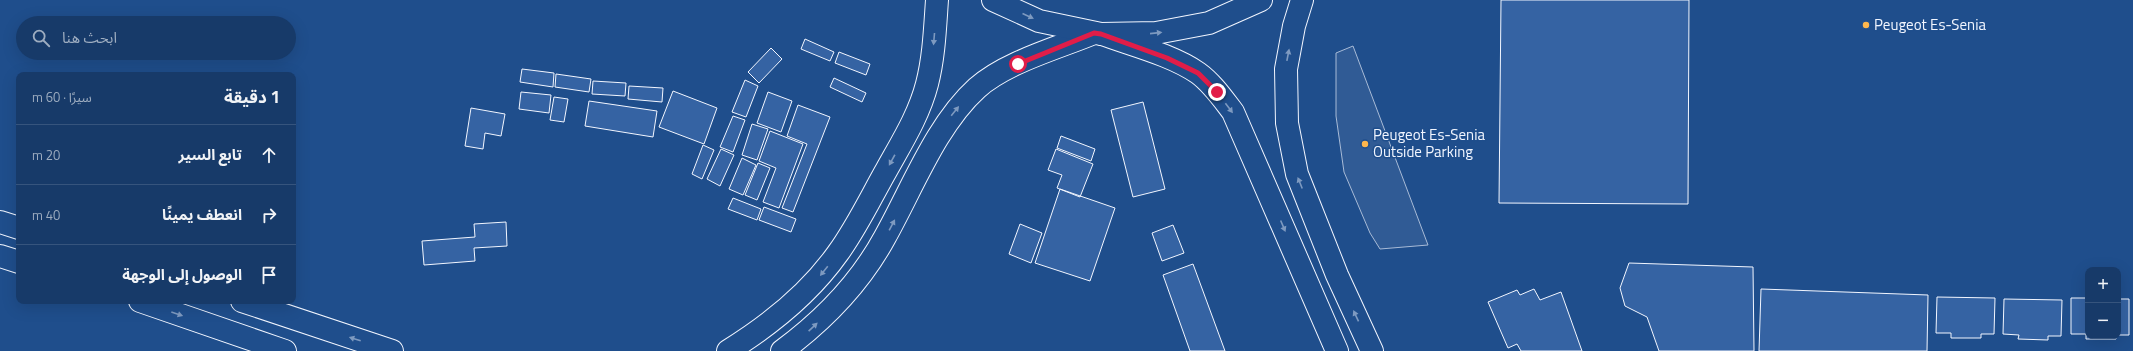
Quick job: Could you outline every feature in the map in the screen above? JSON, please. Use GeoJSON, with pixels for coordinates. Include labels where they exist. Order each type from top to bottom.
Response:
{"type":"FeatureCollection","features":[{"type":"Feature","properties":{"kind":"main road"},"geometry":{"type":"LineString","coordinates":[[728,351],[751,336],[792,305],[812,285],[839,253],[861,216],[918,109],[931,63],[937,0]]}},
{"type":"Feature","properties":{"kind":"main road"},"geometry":{"type":"LineString","coordinates":[[993,0],[1039,21],[1098,34],[1167,58],[1198,73],[1217,92],[1233,112],[1337,351]]}},
{"type":"Feature","properties":{"kind":"main road"},"geometry":{"type":"LineString","coordinates":[[782,351],[810,331],[838,303],[863,272],[884,239],[940,134],[963,101],[978,87],[997,74],[1018,64],[1098,34],[1156,33],[1209,22],[1261,0]]}},
{"type":"Feature","properties":{"kind":"main road"},"geometry":{"type":"LineString","coordinates":[[1302,0],[1294,26],[1286,69],[1287,122],[1297,174],[1337,275],[1372,351]]}},
{"type":"Feature","properties":{"kind":"main road"},"geometry":{"type":"LineString","coordinates":[[0,222],[16,227]]}},
{"type":"Feature","properties":{"kind":"main road"},"geometry":{"type":"LineString","coordinates":[[0,256],[16,261]]}},
{"type":"Feature","properties":{"kind":"main road"},"geometry":{"type":"LineString","coordinates":[[149,304],[285,351]]}},
{"type":"Feature","properties":{"kind":"main road"},"geometry":{"type":"LineString","coordinates":[[251,304],[392,351]]}},
{"type":"Feature","properties":{"kind":"shaded area","name":"Peugeot Es-Senia Outside Parking"},"geometry":{"type":"Polygon","coordinates":[[[1353,46],[1428,245],[1380,249],[1370,233],[1344,172],[1336,116],[1336,53],[1353,46]]]}},
{"type":"Feature","properties":{"kind":"building"},"geometry":{"type":"Polygon","coordinates":[[[1501,0],[1689,0],[1688,204],[1499,203],[1501,0]]]}},
{"type":"Feature","properties":{"kind":"building"},"geometry":{"type":"Polygon","coordinates":[[[805,39],[834,52],[830,61],[801,49],[805,39]]]}},
{"type":"Feature","properties":{"kind":"building"},"geometry":{"type":"Polygon","coordinates":[[[771,48],[782,59],[759,83],[748,72],[771,48]]]}},
{"type":"Feature","properties":{"kind":"building"},"geometry":{"type":"Polygon","coordinates":[[[839,52],[870,64],[866,75],[835,63],[839,52]]]}},
{"type":"Feature","properties":{"kind":"building"},"geometry":{"type":"Polygon","coordinates":[[[522,69],[554,73],[553,87],[520,82],[522,69]]]}},
{"type":"Feature","properties":{"kind":"building"},"geometry":{"type":"Polygon","coordinates":[[[556,74],[591,79],[589,92],[555,87],[556,74]]]}},
{"type":"Feature","properties":{"kind":"building"},"geometry":{"type":"Polygon","coordinates":[[[834,78],[866,93],[862,102],[830,87],[834,78]]]}},
{"type":"Feature","properties":{"kind":"building"},"geometry":{"type":"Polygon","coordinates":[[[745,80],[758,86],[746,117],[732,112],[745,80]]]}},
{"type":"Feature","properties":{"kind":"building"},"geometry":{"type":"Polygon","coordinates":[[[593,81],[626,83],[625,96],[592,94],[593,81]]]}},
{"type":"Feature","properties":{"kind":"building"},"geometry":{"type":"Polygon","coordinates":[[[629,86],[663,88],[662,102],[628,99],[629,86]]]}},
{"type":"Feature","properties":{"kind":"building"},"geometry":{"type":"Polygon","coordinates":[[[673,91],[717,108],[704,144],[659,127],[673,91]]]}},
{"type":"Feature","properties":{"kind":"building"},"geometry":{"type":"Polygon","coordinates":[[[521,92],[551,95],[549,113],[519,109],[521,92]]]}},
{"type":"Feature","properties":{"kind":"building"},"geometry":{"type":"Polygon","coordinates":[[[768,92],[792,101],[781,132],[757,123],[768,92]]]}},
{"type":"Feature","properties":{"kind":"building"},"geometry":{"type":"Polygon","coordinates":[[[554,97],[568,99],[564,122],[550,120],[554,97]]]}},
{"type":"Feature","properties":{"kind":"building"},"geometry":{"type":"Polygon","coordinates":[[[589,101],[657,111],[653,137],[585,126],[589,101]]]}},
{"type":"Feature","properties":{"kind":"building"},"geometry":{"type":"Polygon","coordinates":[[[1143,102],[1165,189],[1133,197],[1111,110],[1143,102]]]}},
{"type":"Feature","properties":{"kind":"building"},"geometry":{"type":"Polygon","coordinates":[[[798,105],[830,117],[793,212],[782,208],[807,144],[787,136],[798,105]]]}},
{"type":"Feature","properties":{"kind":"building"},"geometry":{"type":"Polygon","coordinates":[[[471,108],[505,114],[501,136],[485,133],[483,149],[465,146],[471,108]]]}},
{"type":"Feature","properties":{"kind":"building"},"geometry":{"type":"Polygon","coordinates":[[[733,116],[745,120],[733,152],[720,147],[733,116]]]}},
{"type":"Feature","properties":{"kind":"building"},"geometry":{"type":"Polygon","coordinates":[[[752,124],[768,129],[757,160],[742,155],[752,124]]]}},
{"type":"Feature","properties":{"kind":"building"},"geometry":{"type":"Polygon","coordinates":[[[770,131],[803,144],[779,208],[763,202],[776,168],[759,161],[770,131]]]}},
{"type":"Feature","properties":{"kind":"building"},"geometry":{"type":"Polygon","coordinates":[[[1061,136],[1095,149],[1091,161],[1057,148],[1061,136]]]}},
{"type":"Feature","properties":{"kind":"building"},"geometry":{"type":"Polygon","coordinates":[[[703,145],[714,150],[702,179],[692,174],[703,145]]]}},
{"type":"Feature","properties":{"kind":"building"},"geometry":{"type":"Polygon","coordinates":[[[721,149],[734,155],[720,186],[707,179],[721,149]]]}},
{"type":"Feature","properties":{"kind":"building"},"geometry":{"type":"Polygon","coordinates":[[[1056,149],[1093,164],[1080,197],[1057,188],[1062,175],[1048,170],[1056,149]]]}},
{"type":"Feature","properties":{"kind":"building"},"geometry":{"type":"Polygon","coordinates":[[[742,158],[756,165],[743,195],[729,189],[742,158]]]}},
{"type":"Feature","properties":{"kind":"building"},"geometry":{"type":"Polygon","coordinates":[[[758,163],[770,168],[757,200],[745,195],[758,163]]]}},
{"type":"Feature","properties":{"kind":"building"},"geometry":{"type":"Polygon","coordinates":[[[1060,189],[1115,208],[1090,281],[1035,263],[1060,189]]]}},
{"type":"Feature","properties":{"kind":"building"},"geometry":{"type":"Polygon","coordinates":[[[733,198],[761,209],[757,220],[728,209],[733,198]]]}},
{"type":"Feature","properties":{"kind":"building"},"geometry":{"type":"Polygon","coordinates":[[[764,207],[796,219],[791,232],[759,220],[764,207]]]}},
{"type":"Feature","properties":{"kind":"building"},"geometry":{"type":"Polygon","coordinates":[[[506,222],[507,246],[474,248],[475,261],[424,265],[422,241],[475,237],[474,224],[506,222]]]}},
{"type":"Feature","properties":{"kind":"building"},"geometry":{"type":"Polygon","coordinates":[[[1020,224],[1042,233],[1031,263],[1009,254],[1020,224]]]}},
{"type":"Feature","properties":{"kind":"building"},"geometry":{"type":"Polygon","coordinates":[[[1173,225],[1184,253],[1162,261],[1152,233],[1173,225]]]}},
{"type":"Feature","properties":{"kind":"building"},"geometry":{"type":"Polygon","coordinates":[[[1629,263],[1753,267],[1754,351],[1659,351],[1647,317],[1625,306],[1620,288],[1629,263]]]}},
{"type":"Feature","properties":{"kind":"building"},"geometry":{"type":"Polygon","coordinates":[[[1193,264],[1225,351],[1190,351],[1163,275],[1193,264]]]}},
{"type":"Feature","properties":{"kind":"building"},"geometry":{"type":"Polygon","coordinates":[[[1534,289],[1540,300],[1561,292],[1582,351],[1521,351],[1517,344],[1508,348],[1488,302],[1517,290],[1520,295],[1534,289]]]}},
{"type":"Feature","properties":{"kind":"building"},"geometry":{"type":"Polygon","coordinates":[[[1761,289],[1928,295],[1927,351],[1759,351],[1761,289]]]}},
{"type":"Feature","properties":{"kind":"building"},"geometry":{"type":"Polygon","coordinates":[[[1937,297],[1995,298],[1994,334],[1981,334],[1981,338],[1951,338],[1951,333],[1936,333],[1937,297]]]}},
{"type":"Feature","properties":{"kind":"building"},"geometry":{"type":"Polygon","coordinates":[[[2071,298],[2085,298],[2085,334],[2071,334],[2071,298]]]}},
{"type":"Feature","properties":{"kind":"building"},"geometry":{"type":"Polygon","coordinates":[[[2004,299],[2062,300],[2061,336],[2048,336],[2048,340],[2018,339],[2019,335],[2003,334],[2004,299]]]}},
{"type":"Feature","properties":{"kind":"building"},"geometry":{"type":"Polygon","coordinates":[[[2121,299],[2129,299],[2129,335],[2121,335],[2121,299]]]}},
{"type":"Feature","properties":{"kind":"place","name":"Peugeot Es-Senia"},"geometry":{"type":"Point","coordinates":[1866,25]}},
{"type":"Feature","properties":{"kind":"place","name":"Peugeot Es-Senia Outside Parking"},"geometry":{"type":"Point","coordinates":[1365,144]}},
{"type":"Feature","properties":{"kind":"route"},"geometry":{"type":"LineString","coordinates":[[1018,64],[1094,33],[1101,34],[1167,58],[1198,73],[1217,92]]}}]}
